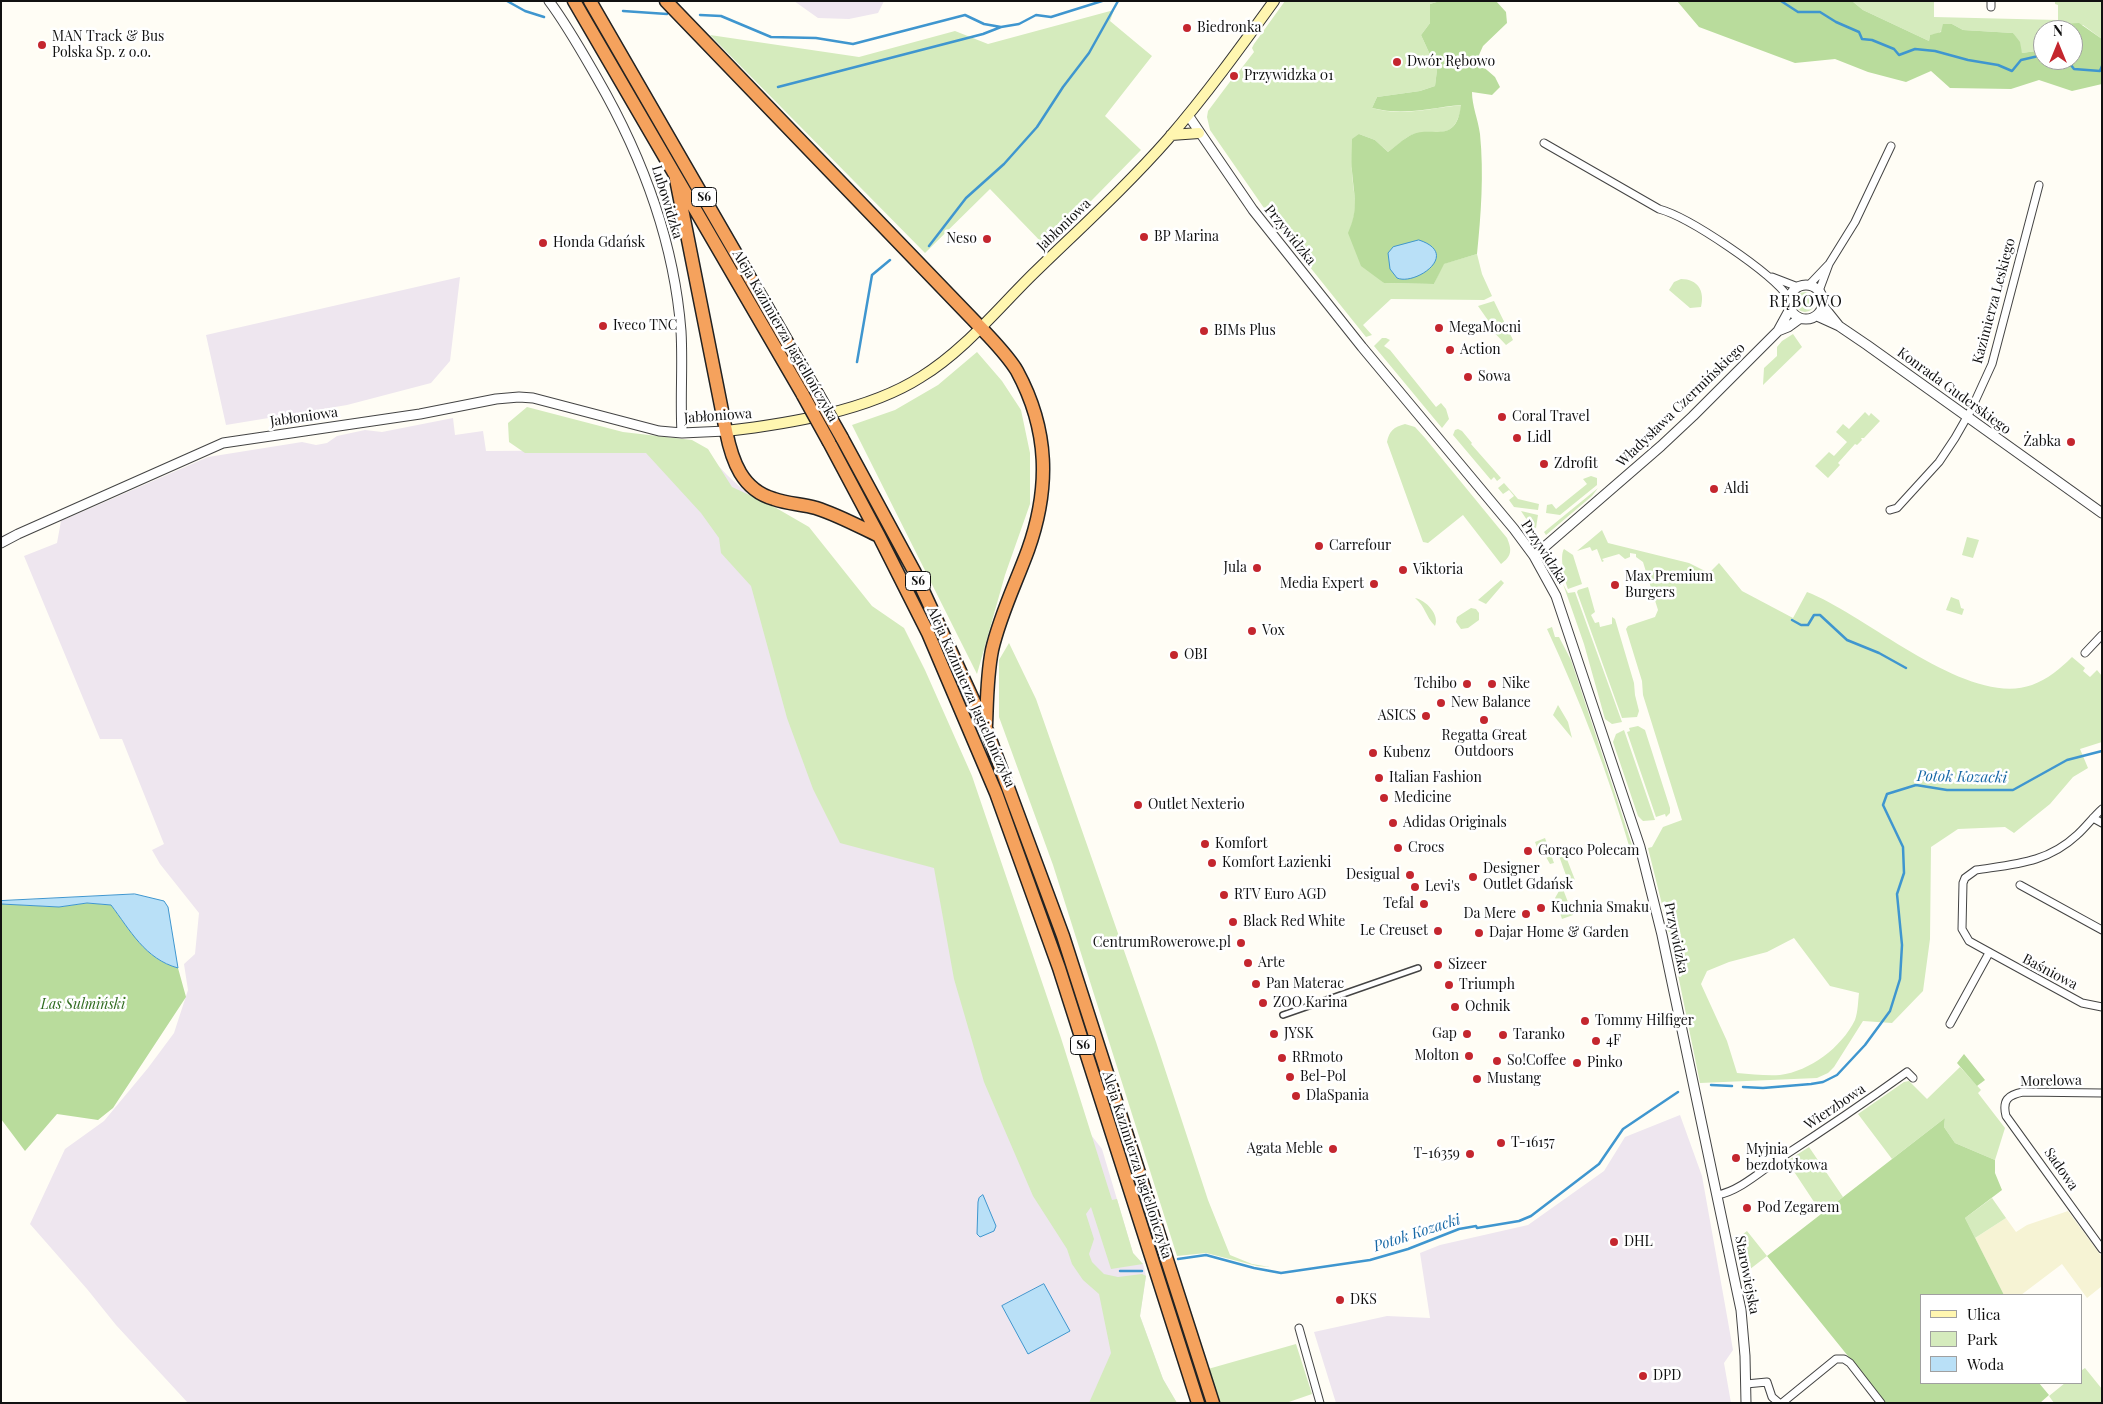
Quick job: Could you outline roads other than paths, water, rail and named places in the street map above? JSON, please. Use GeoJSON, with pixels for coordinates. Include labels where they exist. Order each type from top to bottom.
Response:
{"type":"FeatureCollection","features":[{"type":"Feature","properties":{"kind":"highway","name":"Aleja Kazimierza Jagiellończyka"},"geometry":{"type":"LineString","coordinates":[[574,1],[803,395],[879,536],[943,666],[1004,812],[1059,968],[1198,1403]]}},
{"type":"Feature","properties":{"kind":"highway","name":"Aleja Kazimierza Jagiellończyka"},"geometry":{"type":"LineString","coordinates":[[590,1],[842,438],[914,571],[986,728],[1063,936],[1213,1403]]}},
{"type":"Feature","properties":{"kind":"highway"},"geometry":{"type":"LineString","coordinates":[[666,1],[1003,352],[1016,370],[1031,402],[1041,436],[1044,473],[1038,517],[992,649],[986,728]]}},
{"type":"Feature","properties":{"kind":"highway"},"geometry":{"type":"LineString","coordinates":[[676,179],[731,455],[739,472],[749,485],[774,500],[813,507],[836,514],[879,536]]}},
{"type":"Feature","properties":{"kind":"main road","name":"Jabłoniowa"},"geometry":{"type":"LineString","coordinates":[[726,431],[778,424],[844,409],[888,394],[921,377],[951,354],[1098,212],[1171,135],[1274,1]]}},
{"type":"Feature","properties":{"kind":"main road"},"geometry":{"type":"LineString","coordinates":[[1171,135],[1199,133]]}},
{"type":"Feature","properties":{"kind":"street","name":"Lubowidzka"},"geometry":{"type":"LineString","coordinates":[[549,1],[586,58],[618,116],[638,158],[655,202],[673,276],[681,331],[682,433]]}},
{"type":"Feature","properties":{"kind":"street","name":"Przywidzka"},"geometry":{"type":"LineString","coordinates":[[1188,115],[1264,224],[1534,556],[1556,596],[1640,847],[1662,935],[1694,1095]]}},
{"type":"Feature","properties":{"kind":"street"},"geometry":{"type":"LineString","coordinates":[[1544,143],[1659,209],[1673,213],[1769,276],[1798,287]]}},
{"type":"Feature","properties":{"kind":"street"},"geometry":{"type":"LineString","coordinates":[[1819,290],[1829,264],[1855,222],[1891,146]]}},
{"type":"Feature","properties":{"kind":"street","name":"Kazimierza Leskiego"},"geometry":{"type":"LineString","coordinates":[[1890,510],[1897,508],[1907,499],[1939,462],[1967,418],[1992,364],[2039,185]]}},
{"type":"Feature","properties":{"kind":"street"},"geometry":{"type":"LineString","coordinates":[[1809,285],[1819,290],[1823,306],[1817,316],[1811,319],[1800,319],[1790,309],[1789,298],[1792,291],[1798,287],[1809,285],[1829,264]]}},
{"type":"Feature","properties":{"kind":"street"},"geometry":{"type":"LineString","coordinates":[[1769,276],[1789,298]]}},
{"type":"Feature","properties":{"kind":"street","name":"Konrada Guderskiego"},"geometry":{"type":"LineString","coordinates":[[1823,306],[1839,326]]}},
{"type":"Feature","properties":{"kind":"street","name":"Władysława Czermińskiego"},"geometry":{"type":"LineString","coordinates":[[1534,556],[1661,446],[1778,331],[1790,309]]}},
{"type":"Feature","properties":{"kind":"street","name":"Konrada Guderskiego"},"geometry":{"type":"LineString","coordinates":[[1817,316],[1839,326],[2102,513]]}},
{"type":"Feature","properties":{"kind":"street","name":"Władysława Czermińskiego"},"geometry":{"type":"LineString","coordinates":[[1778,331],[1788,328],[1800,319]]}},
{"type":"Feature","properties":{"kind":"street","name":"Jabłoniowa"},"geometry":{"type":"LineString","coordinates":[[1,544],[18,534],[223,444],[420,414],[496,399],[533,398],[647,429],[682,433],[726,431]]}},
{"type":"Feature","properties":{"kind":"street"},"geometry":{"type":"LineString","coordinates":[[2086,653],[2102,635]]}},
{"type":"Feature","properties":{"kind":"street","name":"Baśniowa"},"geometry":{"type":"LineString","coordinates":[[2102,809],[2064,846],[2042,858],[2019,865],[1976,870],[1965,878],[1962,890],[1962,929],[1969,941],[2082,1003],[2102,1007]]}},
{"type":"Feature","properties":{"kind":"street"},"geometry":{"type":"LineString","coordinates":[[2093,818],[2102,823]]}},
{"type":"Feature","properties":{"kind":"street"},"geometry":{"type":"LineString","coordinates":[[2020,885],[2102,930]]}},
{"type":"Feature","properties":{"kind":"street"},"geometry":{"type":"LineString","coordinates":[[1950,1024],[1989,953]]}},
{"type":"Feature","properties":{"kind":"street"},"geometry":{"type":"LineString","coordinates":[[1283,1015],[1418,968]]}},
{"type":"Feature","properties":{"kind":"street","name":"Wierzbowa"},"geometry":{"type":"LineString","coordinates":[[1717,1195],[1725,1194],[1749,1180],[1907,1072],[1913,1078]]}},
{"type":"Feature","properties":{"kind":"street","name":"Morelowa"},"geometry":{"type":"LineString","coordinates":[[2004,1103],[2013,1094],[2023,1092],[2102,1093]]}},
{"type":"Feature","properties":{"kind":"street","name":"Starowiejska"},"geometry":{"type":"LineString","coordinates":[[1694,1095],[1741,1310],[1746,1403]]}},
{"type":"Feature","properties":{"kind":"street","name":"Sadowa"},"geometry":{"type":"LineString","coordinates":[[2004,1103],[2006,1116],[2102,1248]]}},
{"type":"Feature","properties":{"kind":"street"},"geometry":{"type":"LineString","coordinates":[[1299,1328],[1320,1403]]}},
{"type":"Feature","properties":{"kind":"street"},"geometry":{"type":"LineString","coordinates":[[1746,1384],[1767,1382],[1772,1397],[1780,1403],[1836,1358],[1844,1359],[1850,1363],[1882,1403]]}},
{"type":"Feature","properties":{"kind":"water"},"geometry":{"type":"Polygon","coordinates":[[[1419,240],[1431,246],[1436,253],[1436,260],[1423,273],[1405,279],[1397,278],[1390,269],[1388,253],[1393,247],[1419,240]]]}},
{"type":"Feature","properties":{"kind":"water"},"geometry":{"type":"Polygon","coordinates":[[[135,894],[164,901],[168,907],[178,968],[166,964],[147,951],[111,905],[87,903],[59,907],[1,904],[1,901],[135,894]]]}},
{"type":"Feature","properties":{"kind":"water"},"geometry":{"type":"Polygon","coordinates":[[[983,1195],[996,1226],[994,1231],[980,1237],[977,1234],[978,1202],[979,1198],[983,1195]]]}},
{"type":"Feature","properties":{"kind":"water"},"geometry":{"type":"Polygon","coordinates":[[[1044,1284],[1070,1331],[1028,1354],[1002,1306],[1044,1284]]]}},
{"type":"Feature","properties":{"kind":"waterway"},"geometry":{"type":"LineString","coordinates":[[507,1],[525,11],[544,17]]}},
{"type":"Feature","properties":{"kind":"waterway"},"geometry":{"type":"LineString","coordinates":[[700,15],[721,16],[771,37],[816,38],[853,44],[965,15],[984,24],[1001,27],[1019,24],[1036,15],[1051,17],[1102,1]]}},
{"type":"Feature","properties":{"kind":"waterway"},"geometry":{"type":"LineString","coordinates":[[929,246],[966,198],[1004,164],[1037,127],[1063,87],[1089,53],[1118,1]]}},
{"type":"Feature","properties":{"kind":"waterway"},"geometry":{"type":"LineString","coordinates":[[1781,1],[1798,12],[1820,12],[1836,22],[1859,32],[1862,39],[1872,40],[1894,49],[1899,55],[1915,49],[1935,51],[1968,60],[1998,65],[2012,71],[2021,60],[2033,57]]}},
{"type":"Feature","properties":{"kind":"waterway"},"geometry":{"type":"LineString","coordinates":[[623,11],[667,14]]}},
{"type":"Feature","properties":{"kind":"waterway"},"geometry":{"type":"LineString","coordinates":[[778,87],[983,34],[1001,27]]}},
{"type":"Feature","properties":{"kind":"waterway"},"geometry":{"type":"LineString","coordinates":[[2083,70],[2100,71],[2102,66]]}},
{"type":"Feature","properties":{"kind":"waterway"},"geometry":{"type":"LineString","coordinates":[[857,362],[872,275],[890,260]]}},
{"type":"Feature","properties":{"kind":"waterway"},"geometry":{"type":"LineString","coordinates":[[1792,620],[1801,625],[1808,625],[1814,615],[1820,615],[1847,640],[1879,653],[1906,668]]}},
{"type":"Feature","properties":{"kind":"waterway","name":"Potok Kozacki"},"geometry":{"type":"LineString","coordinates":[[1743,1087],[1763,1088],[1811,1084],[1823,1082],[1837,1075],[1865,1045],[1890,1011],[1900,979],[1902,945],[1897,894],[1904,873],[1903,847],[1883,805],[1887,794],[1916,785],[1947,790],[2013,790],[2067,760],[2102,751]]}},
{"type":"Feature","properties":{"kind":"waterway","name":"Potok Kozacki"},"geometry":{"type":"LineString","coordinates":[[1711,1085],[1732,1086]]}},
{"type":"Feature","properties":{"kind":"waterway","name":"Potok Kozacki"},"geometry":{"type":"LineString","coordinates":[[1178,1259],[1206,1255],[1281,1273],[1370,1260],[1408,1249],[1459,1229],[1519,1221],[1531,1216],[1599,1164],[1623,1129],[1678,1092]]}},
{"type":"Feature","properties":{"kind":"waterway","name":"Potok Kozacki"},"geometry":{"type":"LineString","coordinates":[[1120,1271],[1142,1271]]}},
{"type":"Feature","properties":{"kind":"place","name":"Biedronka"},"geometry":{"type":"Point","coordinates":[1187,28]}},
{"type":"Feature","properties":{"kind":"place","name":"MAN Track & Bus Polska Sp. z o.o."},"geometry":{"type":"Point","coordinates":[42,45]}},
{"type":"Feature","properties":{"kind":"place","name":"Dwór Rębowo"},"geometry":{"type":"Point","coordinates":[1397,62]}},
{"type":"Feature","properties":{"kind":"place","name":"Przywidzka 01"},"geometry":{"type":"Point","coordinates":[1234,76]}},
{"type":"Feature","properties":{"kind":"place","name":"BP Marina"},"geometry":{"type":"Point","coordinates":[1144,237]}},
{"type":"Feature","properties":{"kind":"place","name":"Neso"},"geometry":{"type":"Point","coordinates":[987,239]}},
{"type":"Feature","properties":{"kind":"place","name":"Honda Gdańsk"},"geometry":{"type":"Point","coordinates":[543,243]}},
{"type":"Feature","properties":{"kind":"place","name":"Iveco TNC"},"geometry":{"type":"Point","coordinates":[603,326]}},
{"type":"Feature","properties":{"kind":"place","name":"MegaMocni"},"geometry":{"type":"Point","coordinates":[1439,328]}},
{"type":"Feature","properties":{"kind":"place","name":"BIMs Plus"},"geometry":{"type":"Point","coordinates":[1204,331]}},
{"type":"Feature","properties":{"kind":"place","name":"Action"},"geometry":{"type":"Point","coordinates":[1450,350]}},
{"type":"Feature","properties":{"kind":"place","name":"Sowa"},"geometry":{"type":"Point","coordinates":[1468,377]}},
{"type":"Feature","properties":{"kind":"place","name":"Coral Travel"},"geometry":{"type":"Point","coordinates":[1502,417]}},
{"type":"Feature","properties":{"kind":"place","name":"Lidl"},"geometry":{"type":"Point","coordinates":[1517,438]}},
{"type":"Feature","properties":{"kind":"place","name":"Żabka"},"geometry":{"type":"Point","coordinates":[2071,442]}},
{"type":"Feature","properties":{"kind":"place","name":"Zdrofit"},"geometry":{"type":"Point","coordinates":[1544,464]}},
{"type":"Feature","properties":{"kind":"place","name":"Aldi"},"geometry":{"type":"Point","coordinates":[1714,489]}},
{"type":"Feature","properties":{"kind":"place","name":"Carrefour"},"geometry":{"type":"Point","coordinates":[1319,546]}},
{"type":"Feature","properties":{"kind":"place","name":"Jula"},"geometry":{"type":"Point","coordinates":[1257,568]}},
{"type":"Feature","properties":{"kind":"place","name":"Viktoria"},"geometry":{"type":"Point","coordinates":[1403,570]}},
{"type":"Feature","properties":{"kind":"place","name":"Media Expert"},"geometry":{"type":"Point","coordinates":[1374,584]}},
{"type":"Feature","properties":{"kind":"place","name":"Max Premium Burgers"},"geometry":{"type":"Point","coordinates":[1615,585]}},
{"type":"Feature","properties":{"kind":"place","name":"Vox"},"geometry":{"type":"Point","coordinates":[1252,631]}},
{"type":"Feature","properties":{"kind":"place","name":"OBI"},"geometry":{"type":"Point","coordinates":[1174,655]}},
{"type":"Feature","properties":{"kind":"place","name":"Tchibo"},"geometry":{"type":"Point","coordinates":[1467,684]}},
{"type":"Feature","properties":{"kind":"place","name":"Nike"},"geometry":{"type":"Point","coordinates":[1492,684]}},
{"type":"Feature","properties":{"kind":"place","name":"New Balance"},"geometry":{"type":"Point","coordinates":[1441,703]}},
{"type":"Feature","properties":{"kind":"place","name":"ASICS"},"geometry":{"type":"Point","coordinates":[1426,716]}},
{"type":"Feature","properties":{"kind":"place","name":"Regatta Great Outdoors"},"geometry":{"type":"Point","coordinates":[1484,720]}},
{"type":"Feature","properties":{"kind":"place","name":"Kubenz"},"geometry":{"type":"Point","coordinates":[1373,753]}},
{"type":"Feature","properties":{"kind":"place","name":"Italian Fashion"},"geometry":{"type":"Point","coordinates":[1379,778]}},
{"type":"Feature","properties":{"kind":"place","name":"Medicine"},"geometry":{"type":"Point","coordinates":[1384,798]}},
{"type":"Feature","properties":{"kind":"place","name":"Outlet Nexterio"},"geometry":{"type":"Point","coordinates":[1138,805]}},
{"type":"Feature","properties":{"kind":"place","name":"Adidas Originals"},"geometry":{"type":"Point","coordinates":[1393,823]}},
{"type":"Feature","properties":{"kind":"place","name":"Komfort"},"geometry":{"type":"Point","coordinates":[1205,844]}},
{"type":"Feature","properties":{"kind":"place","name":"Crocs"},"geometry":{"type":"Point","coordinates":[1398,848]}},
{"type":"Feature","properties":{"kind":"place","name":"Gorąco Polecam"},"geometry":{"type":"Point","coordinates":[1528,851]}},
{"type":"Feature","properties":{"kind":"place","name":"Komfort Łazienki"},"geometry":{"type":"Point","coordinates":[1212,863]}},
{"type":"Feature","properties":{"kind":"place","name":"Desigual"},"geometry":{"type":"Point","coordinates":[1410,875]}},
{"type":"Feature","properties":{"kind":"place","name":"Designer Outlet Gdańsk"},"geometry":{"type":"Point","coordinates":[1473,877]}},
{"type":"Feature","properties":{"kind":"place","name":"Levi's"},"geometry":{"type":"Point","coordinates":[1415,887]}},
{"type":"Feature","properties":{"kind":"place","name":"RTV Euro AGD"},"geometry":{"type":"Point","coordinates":[1224,895]}},
{"type":"Feature","properties":{"kind":"place","name":"Tefal"},"geometry":{"type":"Point","coordinates":[1424,904]}},
{"type":"Feature","properties":{"kind":"place","name":"Kuchnia Smaku"},"geometry":{"type":"Point","coordinates":[1541,908]}},
{"type":"Feature","properties":{"kind":"place","name":"Da Mere"},"geometry":{"type":"Point","coordinates":[1526,914]}},
{"type":"Feature","properties":{"kind":"place","name":"Black Red White"},"geometry":{"type":"Point","coordinates":[1233,922]}},
{"type":"Feature","properties":{"kind":"place","name":"Le Creuset"},"geometry":{"type":"Point","coordinates":[1438,931]}},
{"type":"Feature","properties":{"kind":"place","name":"Dajar Home & Garden"},"geometry":{"type":"Point","coordinates":[1479,933]}},
{"type":"Feature","properties":{"kind":"place","name":"CentrumRowerowe.pl"},"geometry":{"type":"Point","coordinates":[1241,943]}},
{"type":"Feature","properties":{"kind":"place","name":"Arte"},"geometry":{"type":"Point","coordinates":[1248,963]}},
{"type":"Feature","properties":{"kind":"place","name":"Sizeer"},"geometry":{"type":"Point","coordinates":[1438,965]}},
{"type":"Feature","properties":{"kind":"place","name":"Pan Materac"},"geometry":{"type":"Point","coordinates":[1256,984]}},
{"type":"Feature","properties":{"kind":"place","name":"Triumph"},"geometry":{"type":"Point","coordinates":[1449,985]}},
{"type":"Feature","properties":{"kind":"place","name":"ZOO Karina"},"geometry":{"type":"Point","coordinates":[1263,1003]}},
{"type":"Feature","properties":{"kind":"place","name":"Ochnik"},"geometry":{"type":"Point","coordinates":[1455,1007]}},
{"type":"Feature","properties":{"kind":"place","name":"Tommy Hilfiger"},"geometry":{"type":"Point","coordinates":[1585,1021]}},
{"type":"Feature","properties":{"kind":"place","name":"JYSK"},"geometry":{"type":"Point","coordinates":[1274,1034]}},
{"type":"Feature","properties":{"kind":"place","name":"Gap"},"geometry":{"type":"Point","coordinates":[1467,1034]}},
{"type":"Feature","properties":{"kind":"place","name":"Taranko"},"geometry":{"type":"Point","coordinates":[1503,1035]}},
{"type":"Feature","properties":{"kind":"place","name":"4F"},"geometry":{"type":"Point","coordinates":[1596,1041]}},
{"type":"Feature","properties":{"kind":"place","name":"Molton"},"geometry":{"type":"Point","coordinates":[1469,1056]}},
{"type":"Feature","properties":{"kind":"place","name":"RRmoto"},"geometry":{"type":"Point","coordinates":[1282,1058]}},
{"type":"Feature","properties":{"kind":"place","name":"So!Coffee"},"geometry":{"type":"Point","coordinates":[1497,1061]}},
{"type":"Feature","properties":{"kind":"place","name":"Pinko"},"geometry":{"type":"Point","coordinates":[1577,1063]}},
{"type":"Feature","properties":{"kind":"place","name":"Bel-Pol"},"geometry":{"type":"Point","coordinates":[1290,1077]}},
{"type":"Feature","properties":{"kind":"place","name":"Mustang"},"geometry":{"type":"Point","coordinates":[1477,1079]}},
{"type":"Feature","properties":{"kind":"place","name":"DlaSpania"},"geometry":{"type":"Point","coordinates":[1296,1096]}},
{"type":"Feature","properties":{"kind":"place","name":"T-16157"},"geometry":{"type":"Point","coordinates":[1501,1143]}},
{"type":"Feature","properties":{"kind":"place","name":"Agata Meble"},"geometry":{"type":"Point","coordinates":[1333,1149]}},
{"type":"Feature","properties":{"kind":"place","name":"T-16359"},"geometry":{"type":"Point","coordinates":[1470,1154]}},
{"type":"Feature","properties":{"kind":"place","name":"Myjnia bezdotykowa"},"geometry":{"type":"Point","coordinates":[1736,1158]}},
{"type":"Feature","properties":{"kind":"place","name":"Pod Zegarem"},"geometry":{"type":"Point","coordinates":[1747,1208]}},
{"type":"Feature","properties":{"kind":"place","name":"DHL"},"geometry":{"type":"Point","coordinates":[1614,1242]}},
{"type":"Feature","properties":{"kind":"place","name":"DKS"},"geometry":{"type":"Point","coordinates":[1340,1300]}},
{"type":"Feature","properties":{"kind":"place","name":"DPD"},"geometry":{"type":"Point","coordinates":[1643,1376]}},
{"type":"Feature","properties":{"kind":"district","name":"RĘBOWO"},"geometry":{"type":"Point","coordinates":[1806,302]}},
{"type":"Feature","properties":{"kind":"park label","name":"Las Sulmiński"},"geometry":{"type":"Point","coordinates":[83,1005]}}]}
